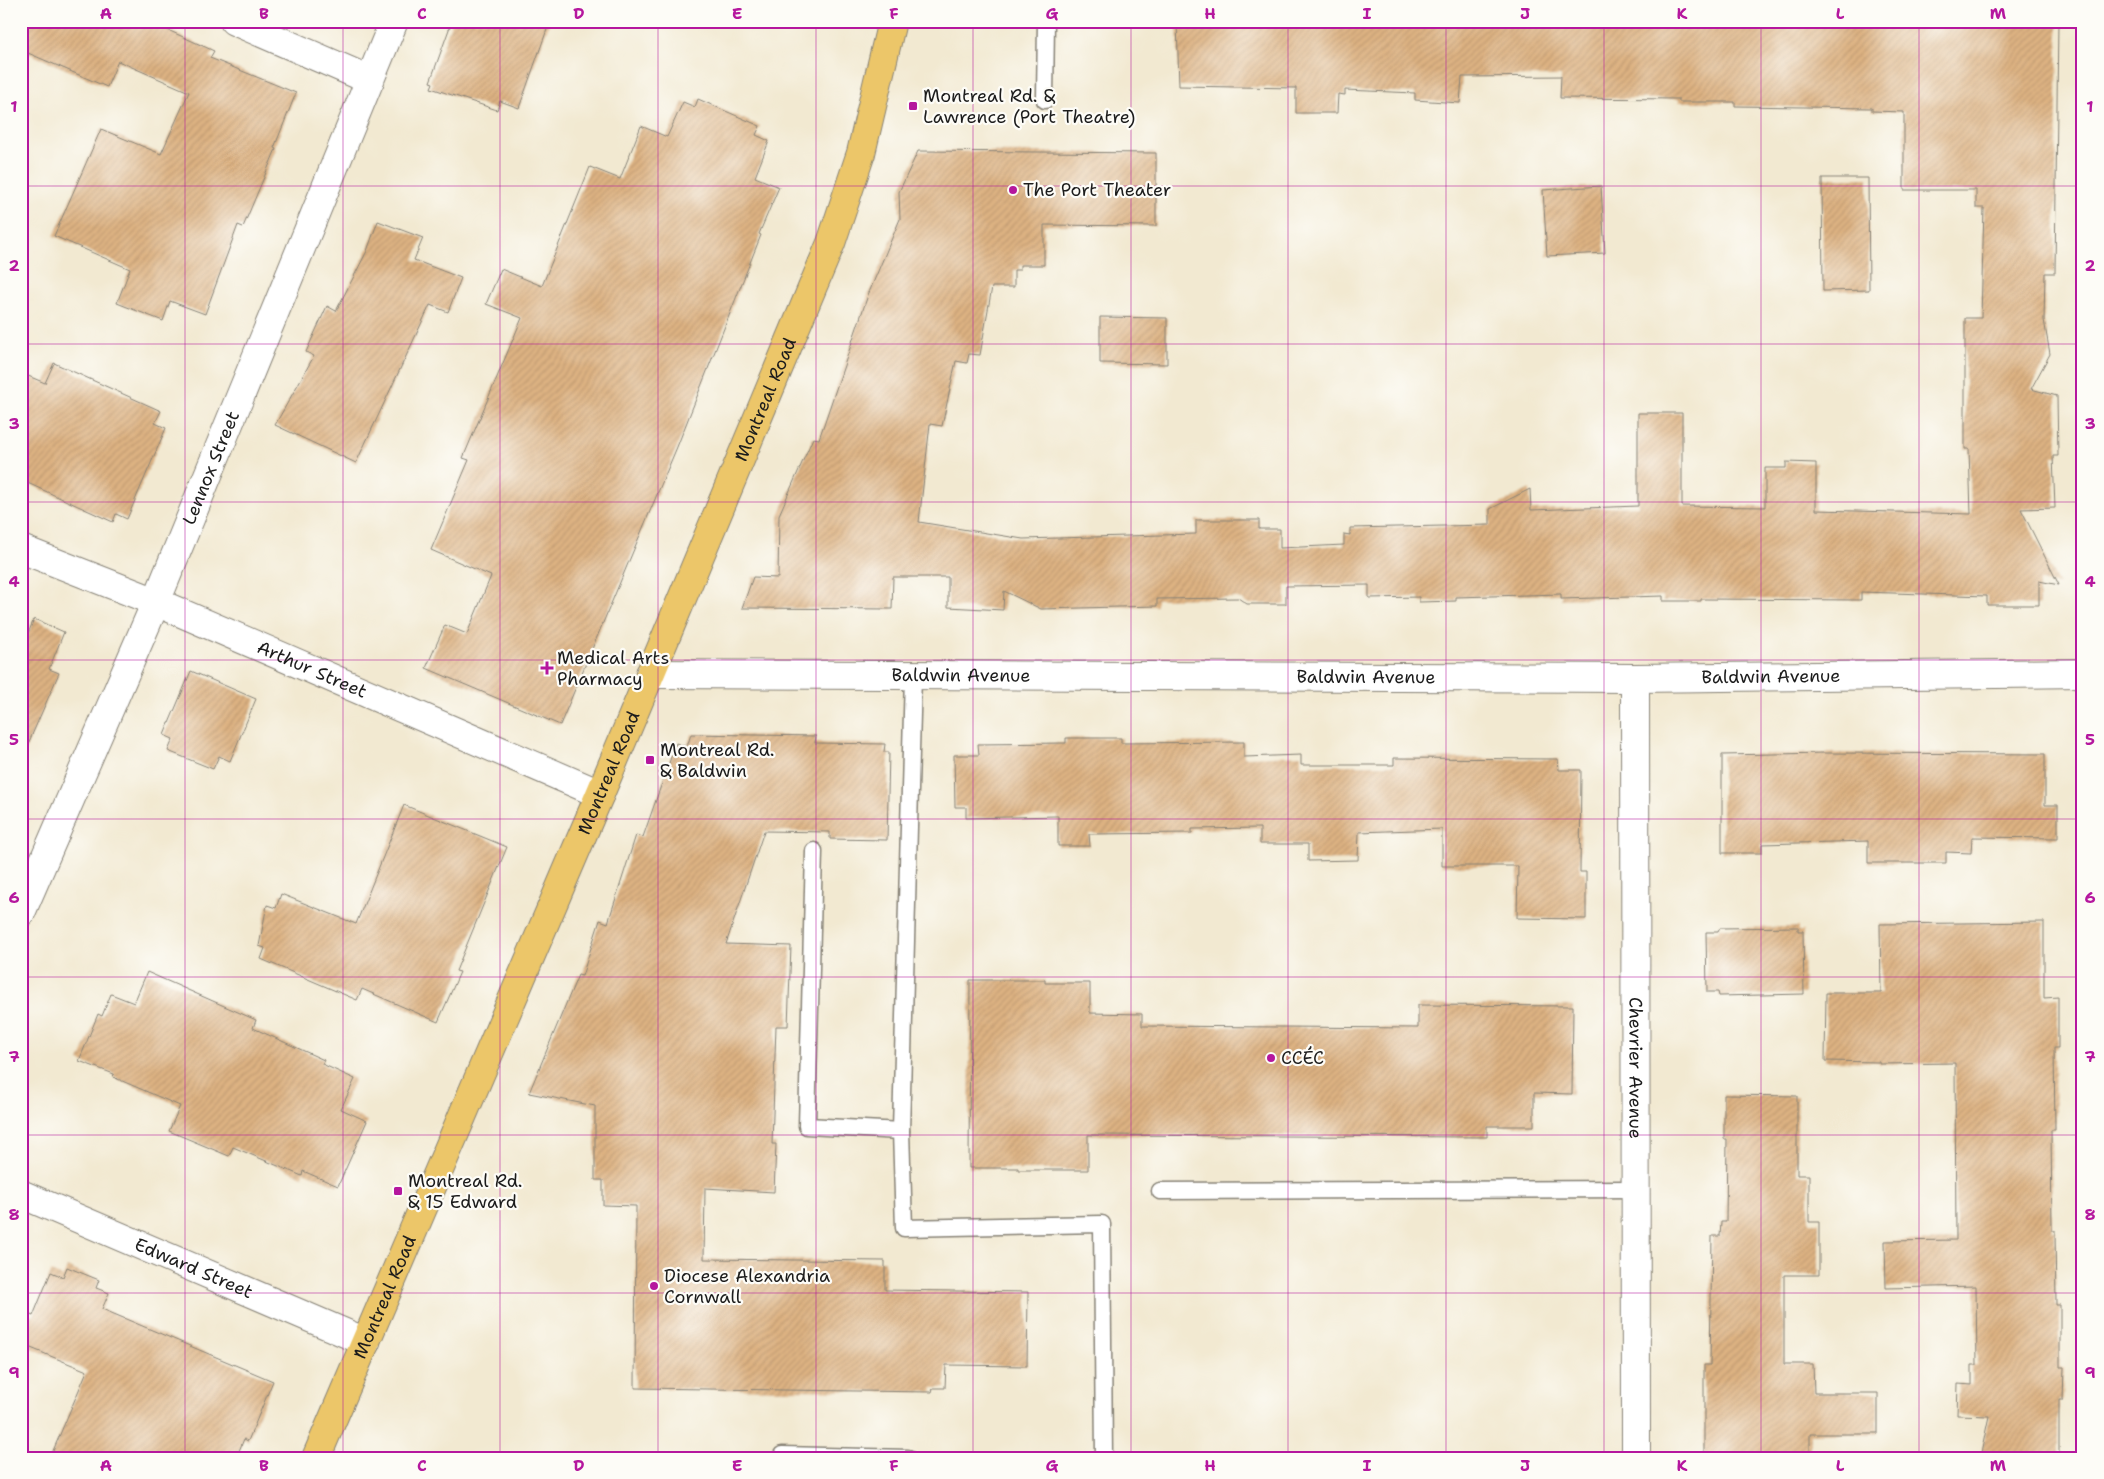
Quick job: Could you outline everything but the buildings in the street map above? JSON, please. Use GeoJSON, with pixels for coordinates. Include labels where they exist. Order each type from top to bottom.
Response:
{"type":"FeatureCollection","features":[{"type":"Feature","properties":{"kind":"main road","name":"Montreal Road"},"geometry":{"type":"LineString","coordinates":[[316,1458],[600,794],[831,243],[861,153],[892,21]]}},
{"type":"Feature","properties":{"kind":"street"},"geometry":{"type":"LineString","coordinates":[[234,21],[370,80]]}},
{"type":"Feature","properties":{"kind":"street","name":"Lennox Street"},"geometry":{"type":"LineString","coordinates":[[21,913],[156,602],[394,21]]}},
{"type":"Feature","properties":{"kind":"street","name":"Arthur Street"},"geometry":{"type":"LineString","coordinates":[[21,549],[156,602],[600,794]]}},
{"type":"Feature","properties":{"kind":"street","name":"Baldwin Avenue"},"geometry":{"type":"LineString","coordinates":[[650,674],[1635,678],[2083,674]]}},
{"type":"Feature","properties":{"kind":"street","name":"Chevrier Avenue"},"geometry":{"type":"LineString","coordinates":[[1635,678],[1636,1458]]}},
{"type":"Feature","properties":{"kind":"street","name":"Edward Street"},"geometry":{"type":"LineString","coordinates":[[21,1194],[366,1342]]}},
{"type":"Feature","properties":{"kind":"lane"},"geometry":{"type":"LineString","coordinates":[[1045,100],[1046,21]]}},
{"type":"Feature","properties":{"kind":"lane"},"geometry":{"type":"LineString","coordinates":[[913,675],[901,1131],[904,1228],[1102,1224],[1104,1458]]}},
{"type":"Feature","properties":{"kind":"lane"},"geometry":{"type":"LineString","coordinates":[[814,851],[807,1126],[901,1131]]}},
{"type":"Feature","properties":{"kind":"lane"},"geometry":{"type":"LineString","coordinates":[[1160,1191],[1636,1189]]}},
{"type":"Feature","properties":{"kind":"lane"},"geometry":{"type":"LineString","coordinates":[[782,1455],[908,1458]]}},
{"type":"Feature","properties":{"kind":"place","name":"Montreal Rd. & Lawrence (Port Theatre)"},"geometry":{"type":"Point","coordinates":[913,106]}},
{"type":"Feature","properties":{"kind":"place","name":"The Port Theater"},"geometry":{"type":"Point","coordinates":[1013,190]}},
{"type":"Feature","properties":{"kind":"place","name":"Medical Arts Pharmacy"},"geometry":{"type":"Point","coordinates":[547,668]}},
{"type":"Feature","properties":{"kind":"place","name":"Montreal Rd. & Baldwin"},"geometry":{"type":"Point","coordinates":[650,760]}},
{"type":"Feature","properties":{"kind":"place","name":"CCÉC"},"geometry":{"type":"Point","coordinates":[1271,1058]}},
{"type":"Feature","properties":{"kind":"place","name":"Montreal Rd. & 15 Edward"},"geometry":{"type":"Point","coordinates":[398,1191]}},
{"type":"Feature","properties":{"kind":"place","name":"Diocese Alexandria Cornwall"},"geometry":{"type":"Point","coordinates":[654,1286]}}]}
